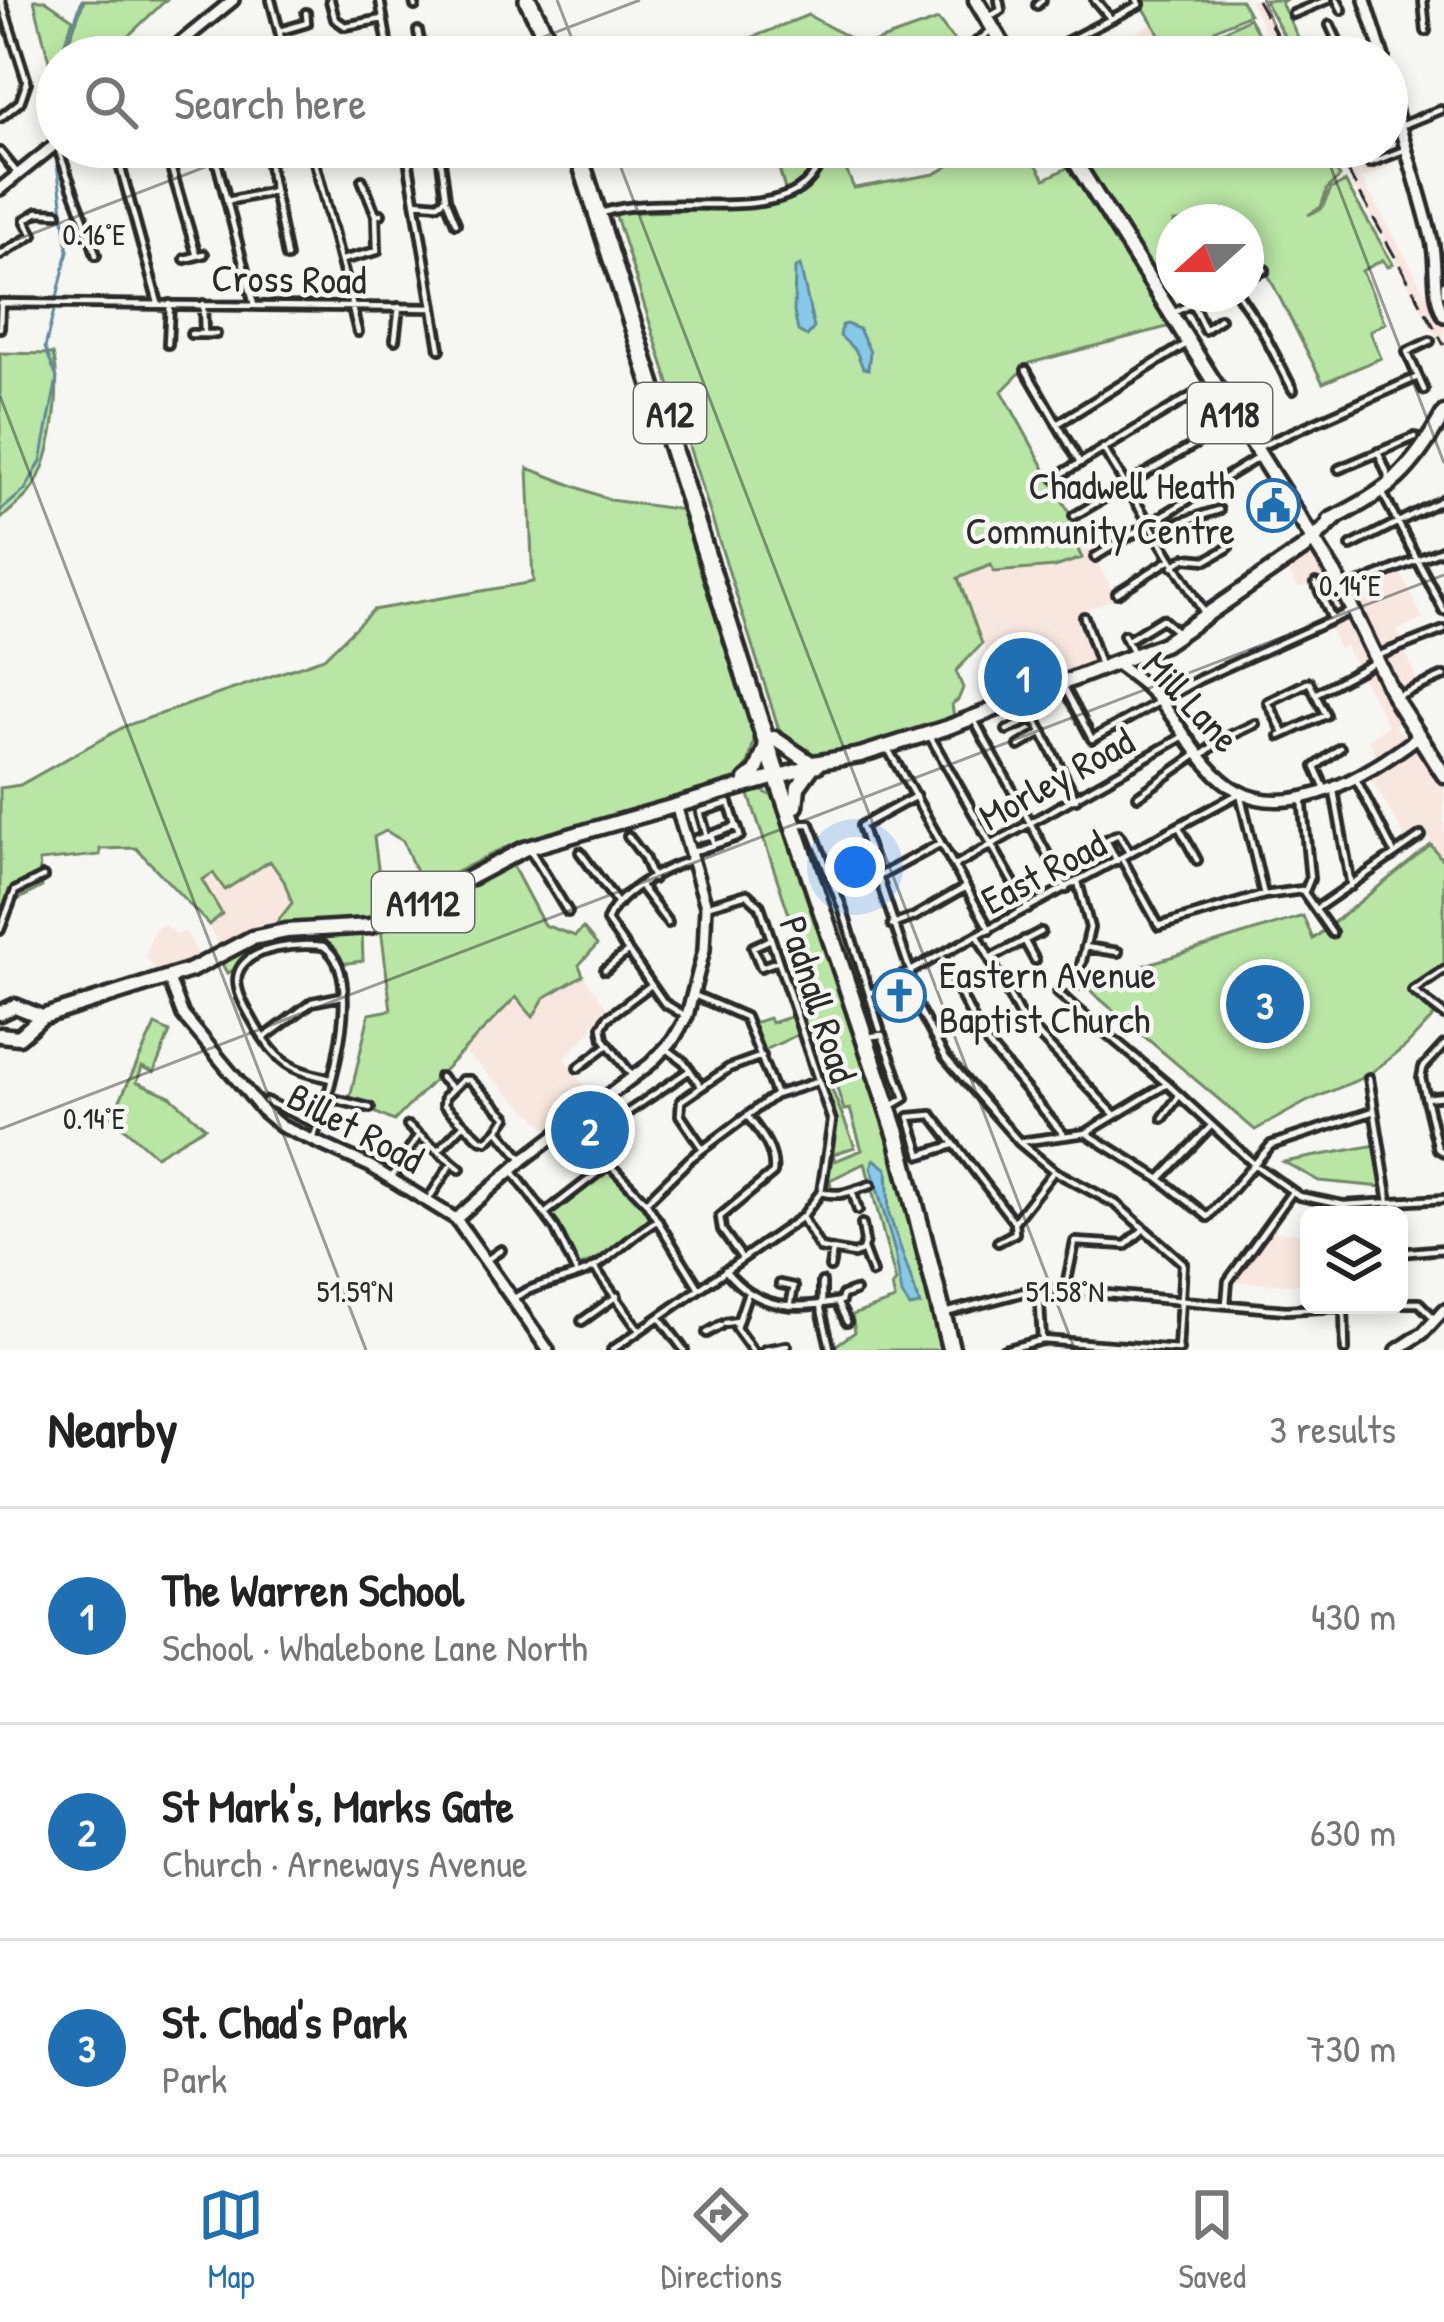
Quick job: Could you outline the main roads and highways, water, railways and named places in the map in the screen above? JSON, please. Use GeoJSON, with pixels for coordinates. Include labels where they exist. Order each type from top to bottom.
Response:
{"type":"FeatureCollection","features":[{"type":"Feature","properties":{"kind":"highway"},"geometry":{"type":"LineString","coordinates":[[523,0],[538,36]]}},
{"type":"Feature","properties":{"kind":"highway"},"geometry":{"type":"LineString","coordinates":[[523,0],[544,36]]}},
{"type":"Feature","properties":{"kind":"highway","name":"A12"},"geometry":{"type":"LineString","coordinates":[[587,168],[897,1135],[955,1350]]}},
{"type":"Feature","properties":{"kind":"highway","name":"A12"},"geometry":{"type":"LineString","coordinates":[[589,168],[608,212],[755,679],[822,909]]}},
{"type":"Feature","properties":{"kind":"highway","name":"A12"},"geometry":{"type":"LineString","coordinates":[[755,679],[769,736]]}},
{"type":"Feature","properties":{"kind":"highway","name":"A12"},"geometry":{"type":"LineString","coordinates":[[792,806],[877,1032],[955,1350]]}},
{"type":"Feature","properties":{"kind":"main road"},"geometry":{"type":"LineString","coordinates":[[976,0],[998,36]]}},
{"type":"Feature","properties":{"kind":"main road","name":"A118"},"geometry":{"type":"LineString","coordinates":[[1079,168],[1234,420],[1314,535],[1395,697],[1439,759],[1444,775]]}},
{"type":"Feature","properties":{"kind":"main road","name":"A1112"},"geometry":{"type":"LineString","coordinates":[[2,1034],[21,1036],[35,1022],[197,968],[252,938],[370,926],[503,857],[737,790],[780,772],[886,747],[1134,656],[1206,616],[1337,517],[1389,485],[1413,458],[1444,409]]}},
{"type":"Feature","properties":{"kind":"main road"},"geometry":{"type":"LineString","coordinates":[[769,736],[814,765],[801,781],[792,806],[776,794],[737,790],[763,758],[769,736]]}},
{"type":"Feature","properties":{"kind":"main road"},"geometry":{"type":"LineString","coordinates":[[3,1009],[24,1010],[35,1022]]}},
{"type":"Feature","properties":{"kind":"water"},"geometry":{"type":"Polygon","coordinates":[[[800,265],[814,328],[807,336],[798,331],[794,312],[795,268],[800,265]]]}},
{"type":"Feature","properties":{"kind":"water"},"geometry":{"type":"Polygon","coordinates":[[[846,324],[859,329],[870,352],[868,369],[840,336],[846,324]]]}},
{"type":"Feature","properties":{"kind":"water"},"geometry":{"type":"Polygon","coordinates":[[[874,1159],[887,1169],[889,1214],[920,1305],[910,1307],[902,1295],[871,1167],[874,1159]]]}},
{"type":"Feature","properties":{"kind":"waterway"},"geometry":{"type":"LineString","coordinates":[[69,36],[82,0]]}},
{"type":"Feature","properties":{"kind":"waterway"},"geometry":{"type":"LineString","coordinates":[[0,511],[25,490],[41,461],[57,378],[45,348],[68,251],[58,168]]}},
{"type":"Feature","properties":{"kind":"railway"},"geometry":{"type":"LineString","coordinates":[[1257,0],[1277,36]]}},
{"type":"Feature","properties":{"kind":"railway"},"geometry":{"type":"LineString","coordinates":[[1346,168],[1444,345]]}},
{"type":"Feature","properties":{"kind":"place","name":"Chadwell Heath Community Centre"},"geometry":{"type":"Point","coordinates":[1274,506]}},
{"type":"Feature","properties":{"kind":"place","name":"The Warren School"},"geometry":{"type":"Point","coordinates":[1023,677]}},
{"type":"Feature","properties":{"kind":"place","name":"Eastern Avenue Baptist Church"},"geometry":{"type":"Point","coordinates":[900,995]}},
{"type":"Feature","properties":{"kind":"place","name":"St. Chad's Park"},"geometry":{"type":"Point","coordinates":[1265,1004]}},
{"type":"Feature","properties":{"kind":"place","name":"St Mark's, Marks Gate"},"geometry":{"type":"Point","coordinates":[590,1130]}}]}
